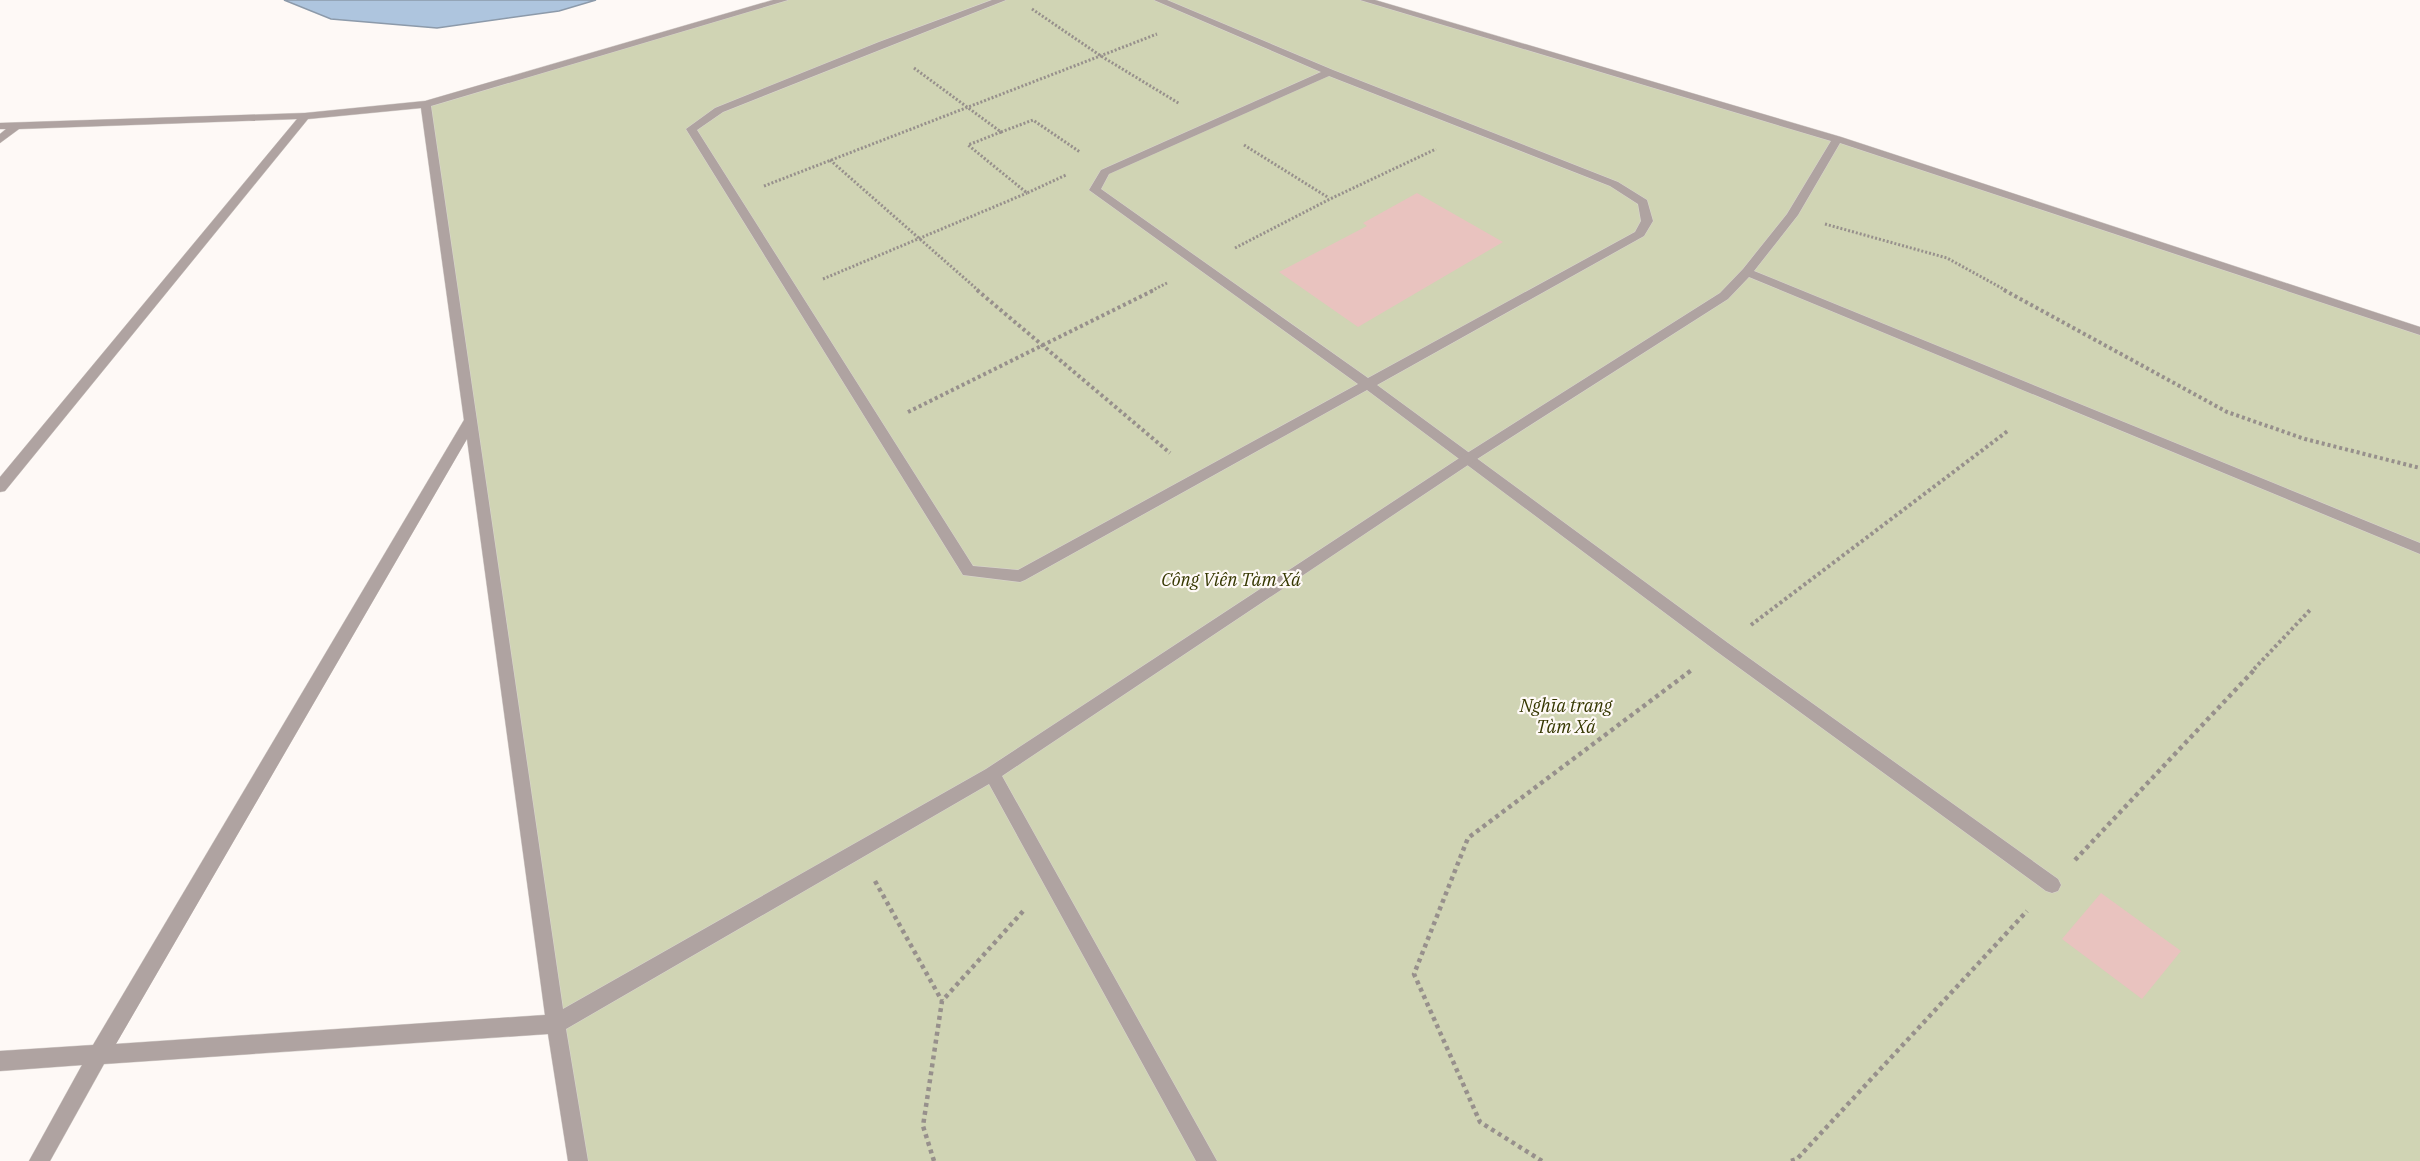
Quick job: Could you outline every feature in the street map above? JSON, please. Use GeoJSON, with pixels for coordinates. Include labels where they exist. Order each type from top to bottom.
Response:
{"type":"FeatureCollection","features":[{"type":"Feature","properties":{"kind":"street"},"geometry":{"type":"LineString","coordinates":[[0,126],[305,116],[426,104],[783,0]]}},
{"type":"Feature","properties":{"kind":"street"},"geometry":{"type":"LineString","coordinates":[[1001,0],[882,44],[719,110],[691,129],[968,572],[1020,576],[1640,234],[1647,221],[1643,202],[1614,184],[1329,72],[1159,0]]}},
{"type":"Feature","properties":{"kind":"street"},"geometry":{"type":"LineString","coordinates":[[1365,0],[1837,139],[2420,332]]}},
{"type":"Feature","properties":{"kind":"street"},"geometry":{"type":"LineString","coordinates":[[1329,72],[1106,172],[1095,190],[1369,385],[1722,647],[2052,885]]}},
{"type":"Feature","properties":{"kind":"street"},"geometry":{"type":"LineString","coordinates":[[426,104],[469,423],[578,1161]]}},
{"type":"Feature","properties":{"kind":"street"},"geometry":{"type":"LineString","coordinates":[[0,487],[305,116]]}},
{"type":"Feature","properties":{"kind":"street"},"geometry":{"type":"LineString","coordinates":[[0,140],[16,126]]}},
{"type":"Feature","properties":{"kind":"street"},"geometry":{"type":"LineString","coordinates":[[0,1061],[556,1024],[992,774],[1468,458],[1724,296],[1747,272],[1792,215],[1837,139]]}},
{"type":"Feature","properties":{"kind":"street"},"geometry":{"type":"LineString","coordinates":[[1747,272],[2420,549]]}},
{"type":"Feature","properties":{"kind":"street"},"geometry":{"type":"LineString","coordinates":[[39,1161],[99,1054],[469,423]]}},
{"type":"Feature","properties":{"kind":"street"},"geometry":{"type":"LineString","coordinates":[[992,774],[1207,1161]]}},
{"type":"Feature","properties":{"kind":"path"},"geometry":{"type":"LineString","coordinates":[[1028,6],[1101,56],[1330,199]]}},
{"type":"Feature","properties":{"kind":"path"},"geometry":{"type":"LineString","coordinates":[[734,198],[1200,18]]}},
{"type":"Feature","properties":{"kind":"path"},"geometry":{"type":"LineString","coordinates":[[882,44],[1001,132]]}},
{"type":"Feature","properties":{"kind":"path"},"geometry":{"type":"LineString","coordinates":[[1027,193],[968,146],[1033,120],[1106,172]]}},
{"type":"Feature","properties":{"kind":"path"},"geometry":{"type":"LineString","coordinates":[[830,160],[1041,346],[1200,478]]}},
{"type":"Feature","properties":{"kind":"path"},"geometry":{"type":"LineString","coordinates":[[793,292],[1027,193],[1094,162]]}},
{"type":"Feature","properties":{"kind":"path"},"geometry":{"type":"LineString","coordinates":[[1792,215],[1947,258],[2227,412],[2305,439],[2420,468]]}},
{"type":"Feature","properties":{"kind":"path"},"geometry":{"type":"LineString","coordinates":[[1542,1161],[1480,1122],[1414,974],[1468,838],[2009,430]]}},
{"type":"Feature","properties":{"kind":"path"},"geometry":{"type":"LineString","coordinates":[[858,851],[942,1001]]}},
{"type":"Feature","properties":{"kind":"path"},"geometry":{"type":"LineString","coordinates":[[934,1161],[923,1126],[942,1001],[1051,880]]}},
{"type":"Feature","properties":{"kind":"green space","name":"Nghĩa trang Tàm Xá"},"geometry":{"type":"Polygon","coordinates":[[[783,0],[1365,0],[1837,139],[2420,331],[2420,1161],[577,1161],[426,104],[783,0]]]}},
{"type":"Feature","properties":{"kind":"water"},"geometry":{"type":"Polygon","coordinates":[[[284,0],[596,0],[559,11],[437,28],[331,19],[284,0]]]}},
{"type":"Feature","properties":{"kind":"building"},"geometry":{"type":"Polygon","coordinates":[[[1417,193],[1503,242],[1358,327],[1279,272],[1367,226],[1363,223],[1417,193]]]}},
{"type":"Feature","properties":{"kind":"building"},"geometry":{"type":"Polygon","coordinates":[[[2101,893],[2181,951],[2142,999],[2062,939],[2101,893]]]}},
{"type":"Feature","properties":{"kind":"park label","name":"Công Viên Tàm Xá"},"geometry":{"type":"Point","coordinates":[1231,580]}}]}
